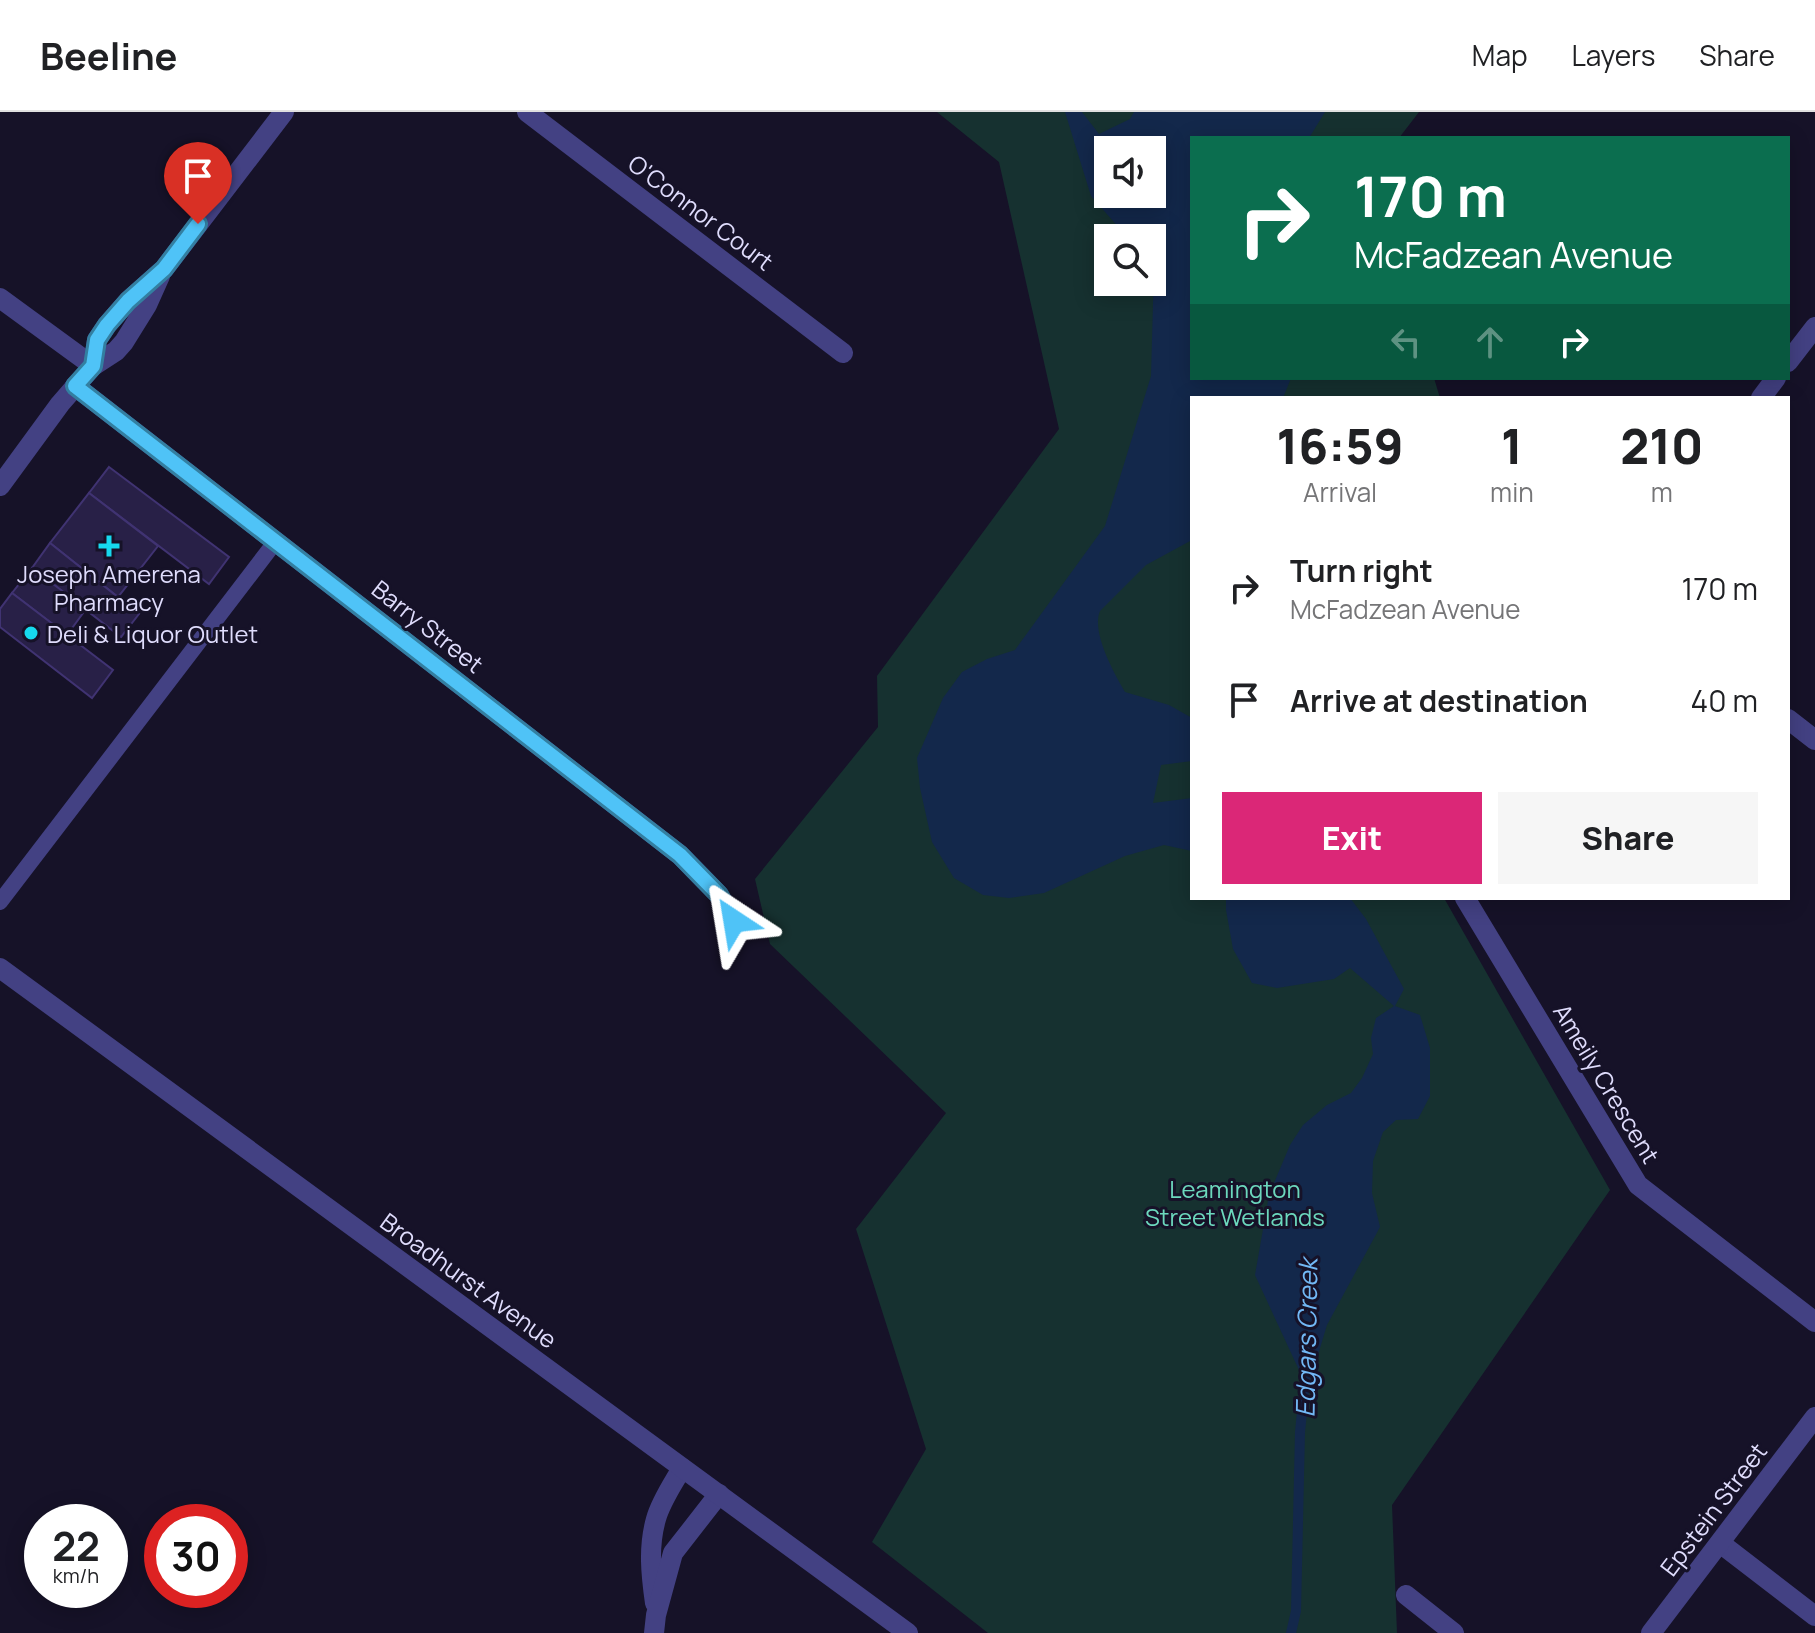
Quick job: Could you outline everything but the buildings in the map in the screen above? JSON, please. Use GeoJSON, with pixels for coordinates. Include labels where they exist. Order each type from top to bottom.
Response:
{"type":"FeatureCollection","features":[{"type":"Feature","properties":{"kind":"street"},"geometry":{"type":"LineString","coordinates":[[0,486],[60,404],[93,366],[97,340],[107,325],[128,301],[164,269],[284,112]]}},
{"type":"Feature","properties":{"kind":"street","name":"O'Connor Court"},"geometry":{"type":"LineString","coordinates":[[527,112],[843,353]]}},
{"type":"Feature","properties":{"kind":"street"},"geometry":{"type":"LineString","coordinates":[[0,298],[93,366]]}},
{"type":"Feature","properties":{"kind":"street"},"geometry":{"type":"LineString","coordinates":[[1790,359],[1815,327]]}},
{"type":"Feature","properties":{"kind":"street","name":"Barry Street"},"geometry":{"type":"LineString","coordinates":[[75,386],[680,855],[719,895],[734,921]]}},
{"type":"Feature","properties":{"kind":"street"},"geometry":{"type":"LineString","coordinates":[[1790,721],[1815,740]]}},
{"type":"Feature","properties":{"kind":"street","name":"Ameily Crescent"},"geometry":{"type":"LineString","coordinates":[[1466,900],[1638,1185],[1815,1322]]}},
{"type":"Feature","properties":{"kind":"street","name":"Broadhurst Avenue"},"geometry":{"type":"LineString","coordinates":[[0,968],[908,1633]]}},
{"type":"Feature","properties":{"kind":"street","name":"Epstein Street"},"geometry":{"type":"LineString","coordinates":[[1651,1633],[1815,1417]]}},
{"type":"Feature","properties":{"kind":"street"},"geometry":{"type":"LineString","coordinates":[[655,1624],[650,1563],[655,1520],[682,1468]]}},
{"type":"Feature","properties":{"kind":"street"},"geometry":{"type":"LineString","coordinates":[[655,1624],[673,1553],[719,1494]]}},
{"type":"Feature","properties":{"kind":"street"},"geometry":{"type":"LineString","coordinates":[[1720,1543],[1815,1616]]}},
{"type":"Feature","properties":{"kind":"street"},"geometry":{"type":"LineString","coordinates":[[1406,1595],[1454,1633]]}},
{"type":"Feature","properties":{"kind":"lane"},"geometry":{"type":"LineString","coordinates":[[0,902],[276,541]]}},
{"type":"Feature","properties":{"kind":"green space","name":"Leamington Street Wetlands"},"geometry":{"type":"Polygon","coordinates":[[[937,112],[1419,112],[1401,136],[1190,136],[1190,380],[1435,380],[1439,396],[1190,396],[1190,900],[1445,900],[1610,1190],[1392,1505],[1397,1633],[988,1633],[872,1542],[926,1449],[856,1229],[946,1113],[770,944],[755,879],[878,727],[877,676],[1059,429],[999,162],[937,112]]]}},
{"type":"Feature","properties":{"kind":"water"},"geometry":{"type":"Polygon","coordinates":[[[1065,112],[1082,112],[1099,134],[1130,119],[1134,112],[1325,112],[1310,136],[1190,136],[1190,380],[1290,380],[1284,396],[1190,396],[1190,541],[1146,565],[1100,611],[1098,620],[1105,652],[1125,692],[1169,705],[1190,717],[1190,761],[1161,765],[1153,803],[1190,798],[1190,851],[1164,845],[1125,856],[1044,893],[1009,898],[983,895],[954,878],[932,842],[917,758],[943,698],[962,672],[987,659],[1015,650],[1105,526],[1151,376],[1153,296],[1166,296],[1166,224],[1116,224],[1102,208],[1166,208],[1166,136],[1094,136],[1094,199],[1065,112]]]}},
{"type":"Feature","properties":{"kind":"water"},"geometry":{"type":"Polygon","coordinates":[[[1226,900],[1352,900],[1366,919],[1404,989],[1395,1006],[1420,1015],[1430,1048],[1430,1096],[1418,1119],[1396,1120],[1383,1132],[1373,1161],[1372,1193],[1380,1227],[1327,1325],[1305,1383],[1255,1275],[1269,1195],[1290,1145],[1303,1125],[1327,1105],[1351,1093],[1362,1078],[1373,1054],[1371,1038],[1376,1018],[1394,1006],[1350,968],[1334,979],[1277,988],[1252,983],[1233,949],[1226,900]]]}},
{"type":"Feature","properties":{"kind":"waterway","name":"Edgars Creek"},"geometry":{"type":"LineString","coordinates":[[1291,1633],[1296,1611],[1300,1432],[1306,1372]]}},
{"type":"Feature","properties":{"kind":"place","name":"Joseph Amerena Pharmacy"},"geometry":{"type":"Point","coordinates":[109,546]}},
{"type":"Feature","properties":{"kind":"place","name":"Deli & Liquor Outlet"},"geometry":{"type":"Point","coordinates":[31,633]}},
{"type":"Feature","properties":{"kind":"route"},"geometry":{"type":"LineString","coordinates":[[198,224],[164,269],[128,301],[107,325],[97,340],[93,366],[75,386],[680,855],[719,895],[734,921]]}}]}
